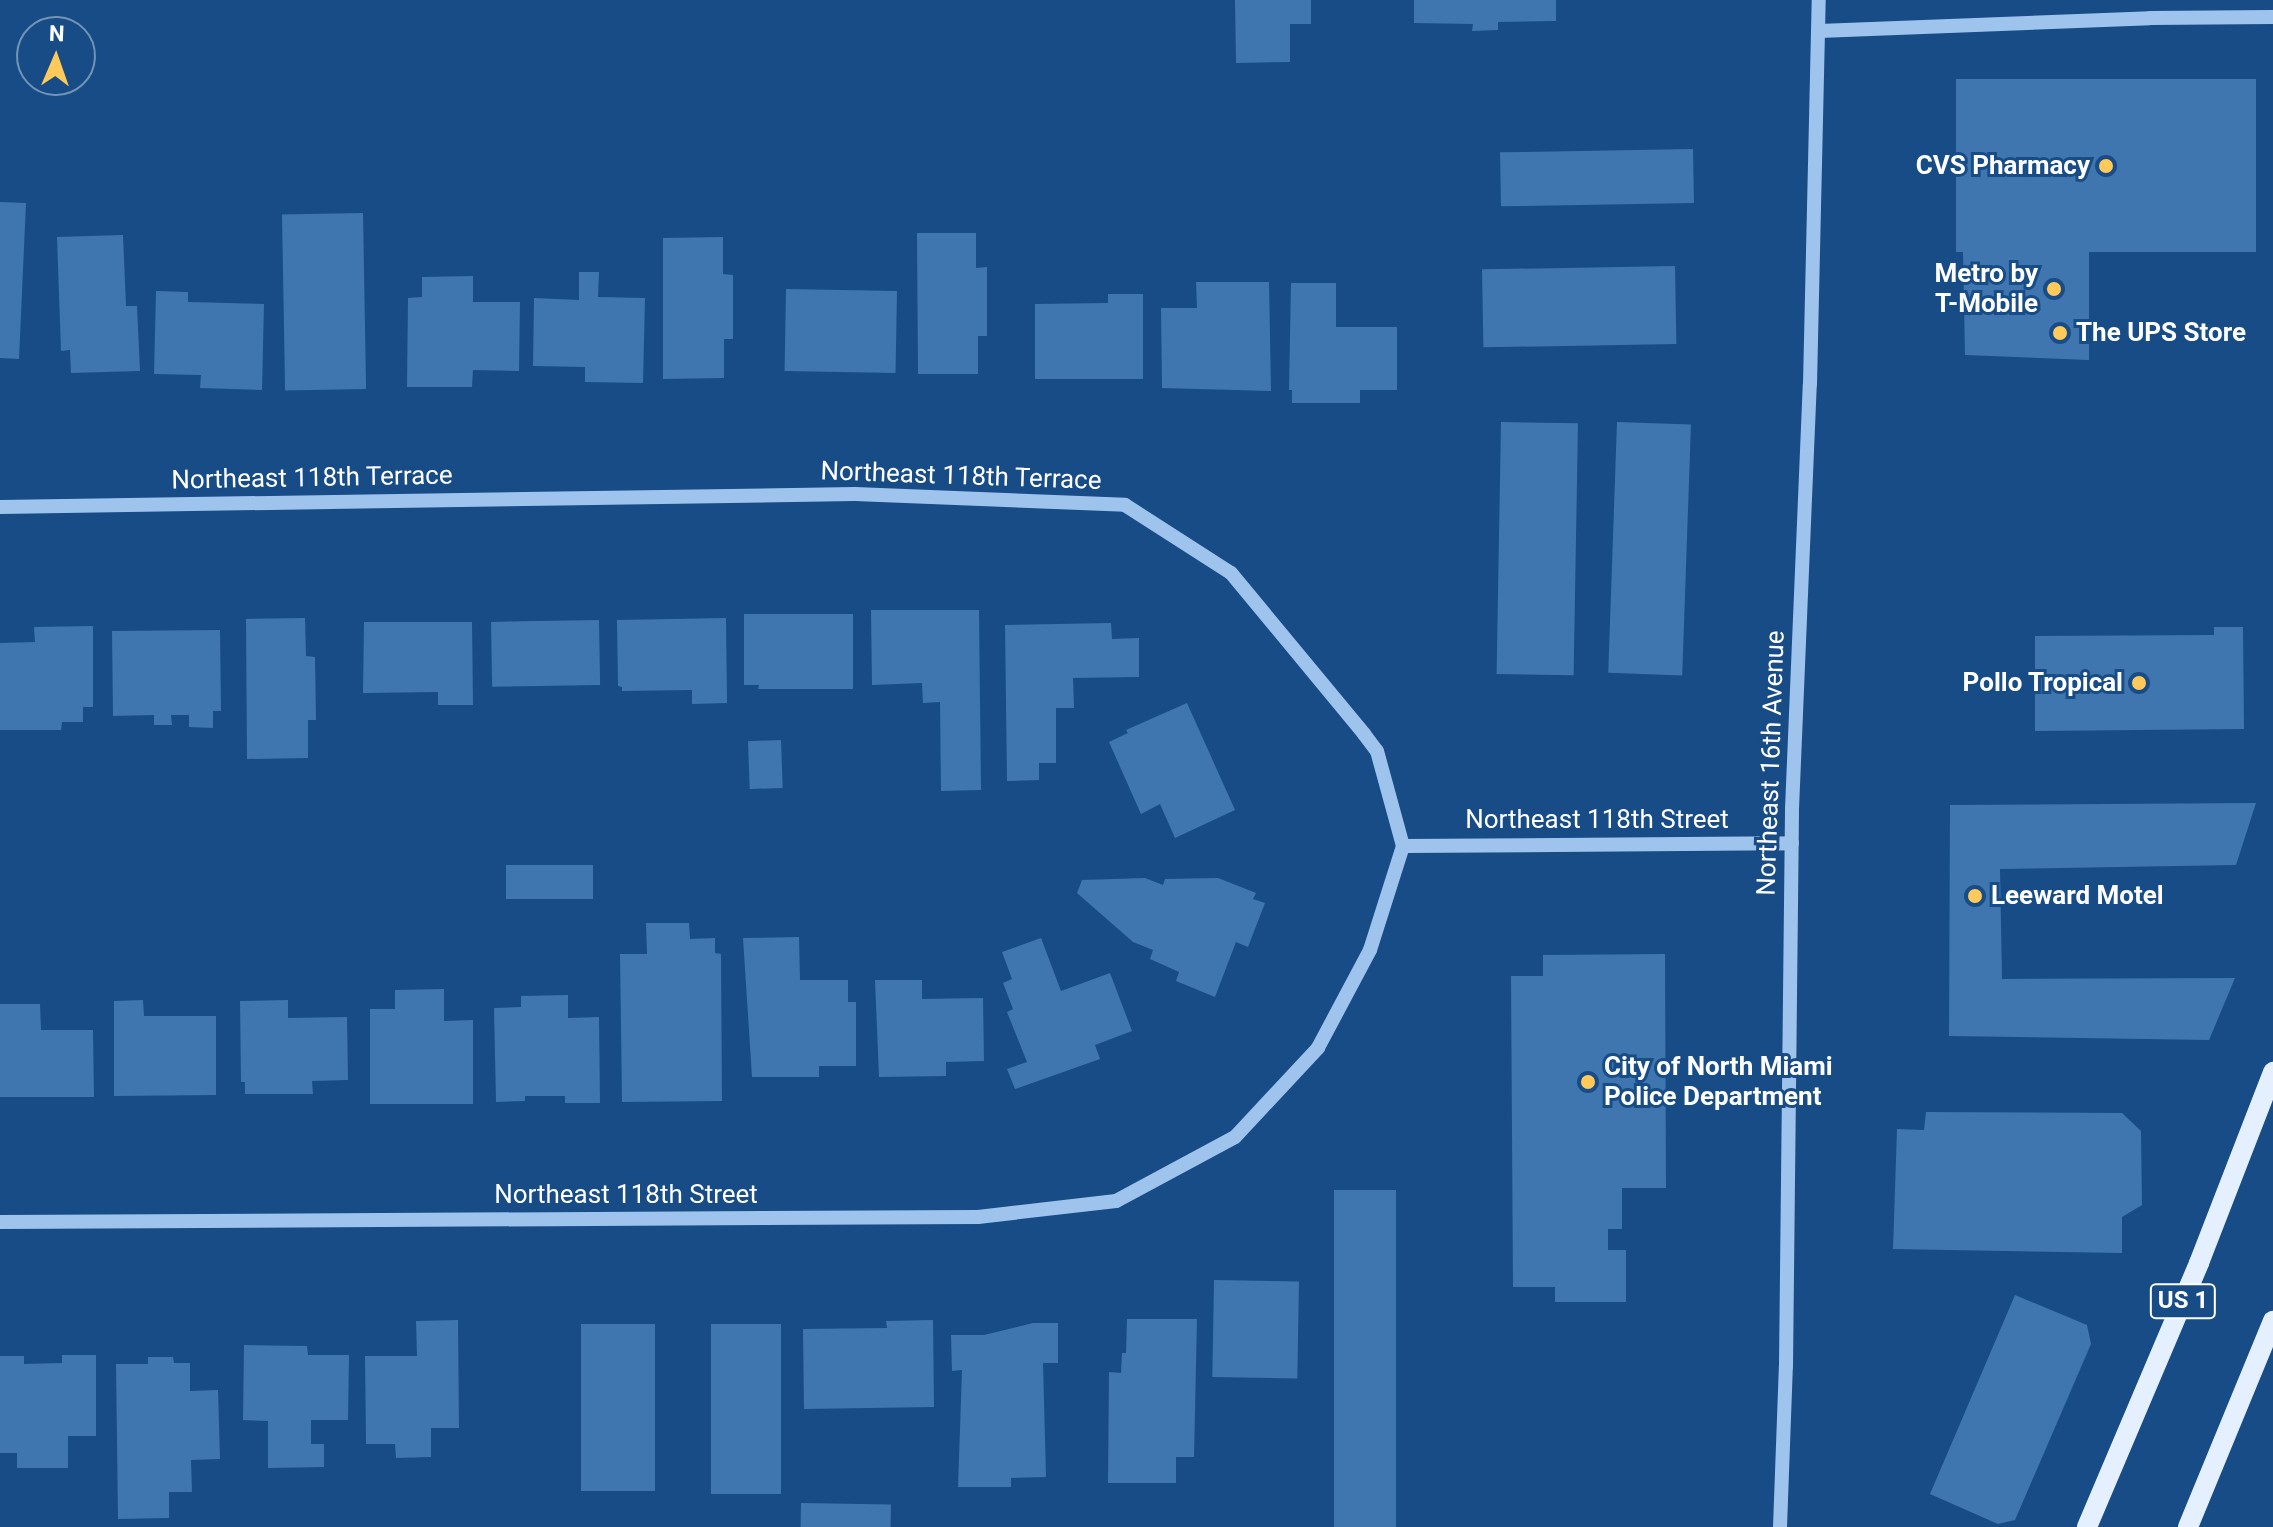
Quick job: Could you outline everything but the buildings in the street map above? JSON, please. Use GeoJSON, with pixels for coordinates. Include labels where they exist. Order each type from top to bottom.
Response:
{"type":"FeatureCollection","features":[{"type":"Feature","properties":{"kind":"main road","name":"US 1"},"geometry":{"type":"LineString","coordinates":[[2087,1527],[2199,1263],[2273,1072]]}},
{"type":"Feature","properties":{"kind":"main road"},"geometry":{"type":"LineString","coordinates":[[2188,1527],[2273,1321]]}},
{"type":"Feature","properties":{"kind":"street","name":"Northeast 16th Avenue"},"geometry":{"type":"LineString","coordinates":[[1780,1527],[1786,1366],[1792,843],[1819,0]]}},
{"type":"Feature","properties":{"kind":"street"},"geometry":{"type":"LineString","coordinates":[[1819,31],[2150,18],[2273,17]]}},
{"type":"Feature","properties":{"kind":"street","name":"Northeast 118th Terrace"},"geometry":{"type":"LineString","coordinates":[[0,507],[855,494],[1125,505],[1231,573],[1371,742],[1377,751],[1403,846]]}},
{"type":"Feature","properties":{"kind":"street","name":"Northeast 118th Street"},"geometry":{"type":"LineString","coordinates":[[0,1222],[978,1217],[1116,1201],[1235,1137],[1318,1048],[1370,950],[1403,846],[1792,843]]}},
{"type":"Feature","properties":{"kind":"place","name":"CVS Pharmacy"},"geometry":{"type":"Point","coordinates":[2106,166]}},
{"type":"Feature","properties":{"kind":"place","name":"Metro by T-Mobile"},"geometry":{"type":"Point","coordinates":[2054,289]}},
{"type":"Feature","properties":{"kind":"place","name":"The UPS Store"},"geometry":{"type":"Point","coordinates":[2060,333]}},
{"type":"Feature","properties":{"kind":"place","name":"Pollo Tropical"},"geometry":{"type":"Point","coordinates":[2139,683]}},
{"type":"Feature","properties":{"kind":"place","name":"Leeward Motel"},"geometry":{"type":"Point","coordinates":[1975,896]}},
{"type":"Feature","properties":{"kind":"place","name":"City of North Miami Police Department"},"geometry":{"type":"Point","coordinates":[1588,1082]}}]}
